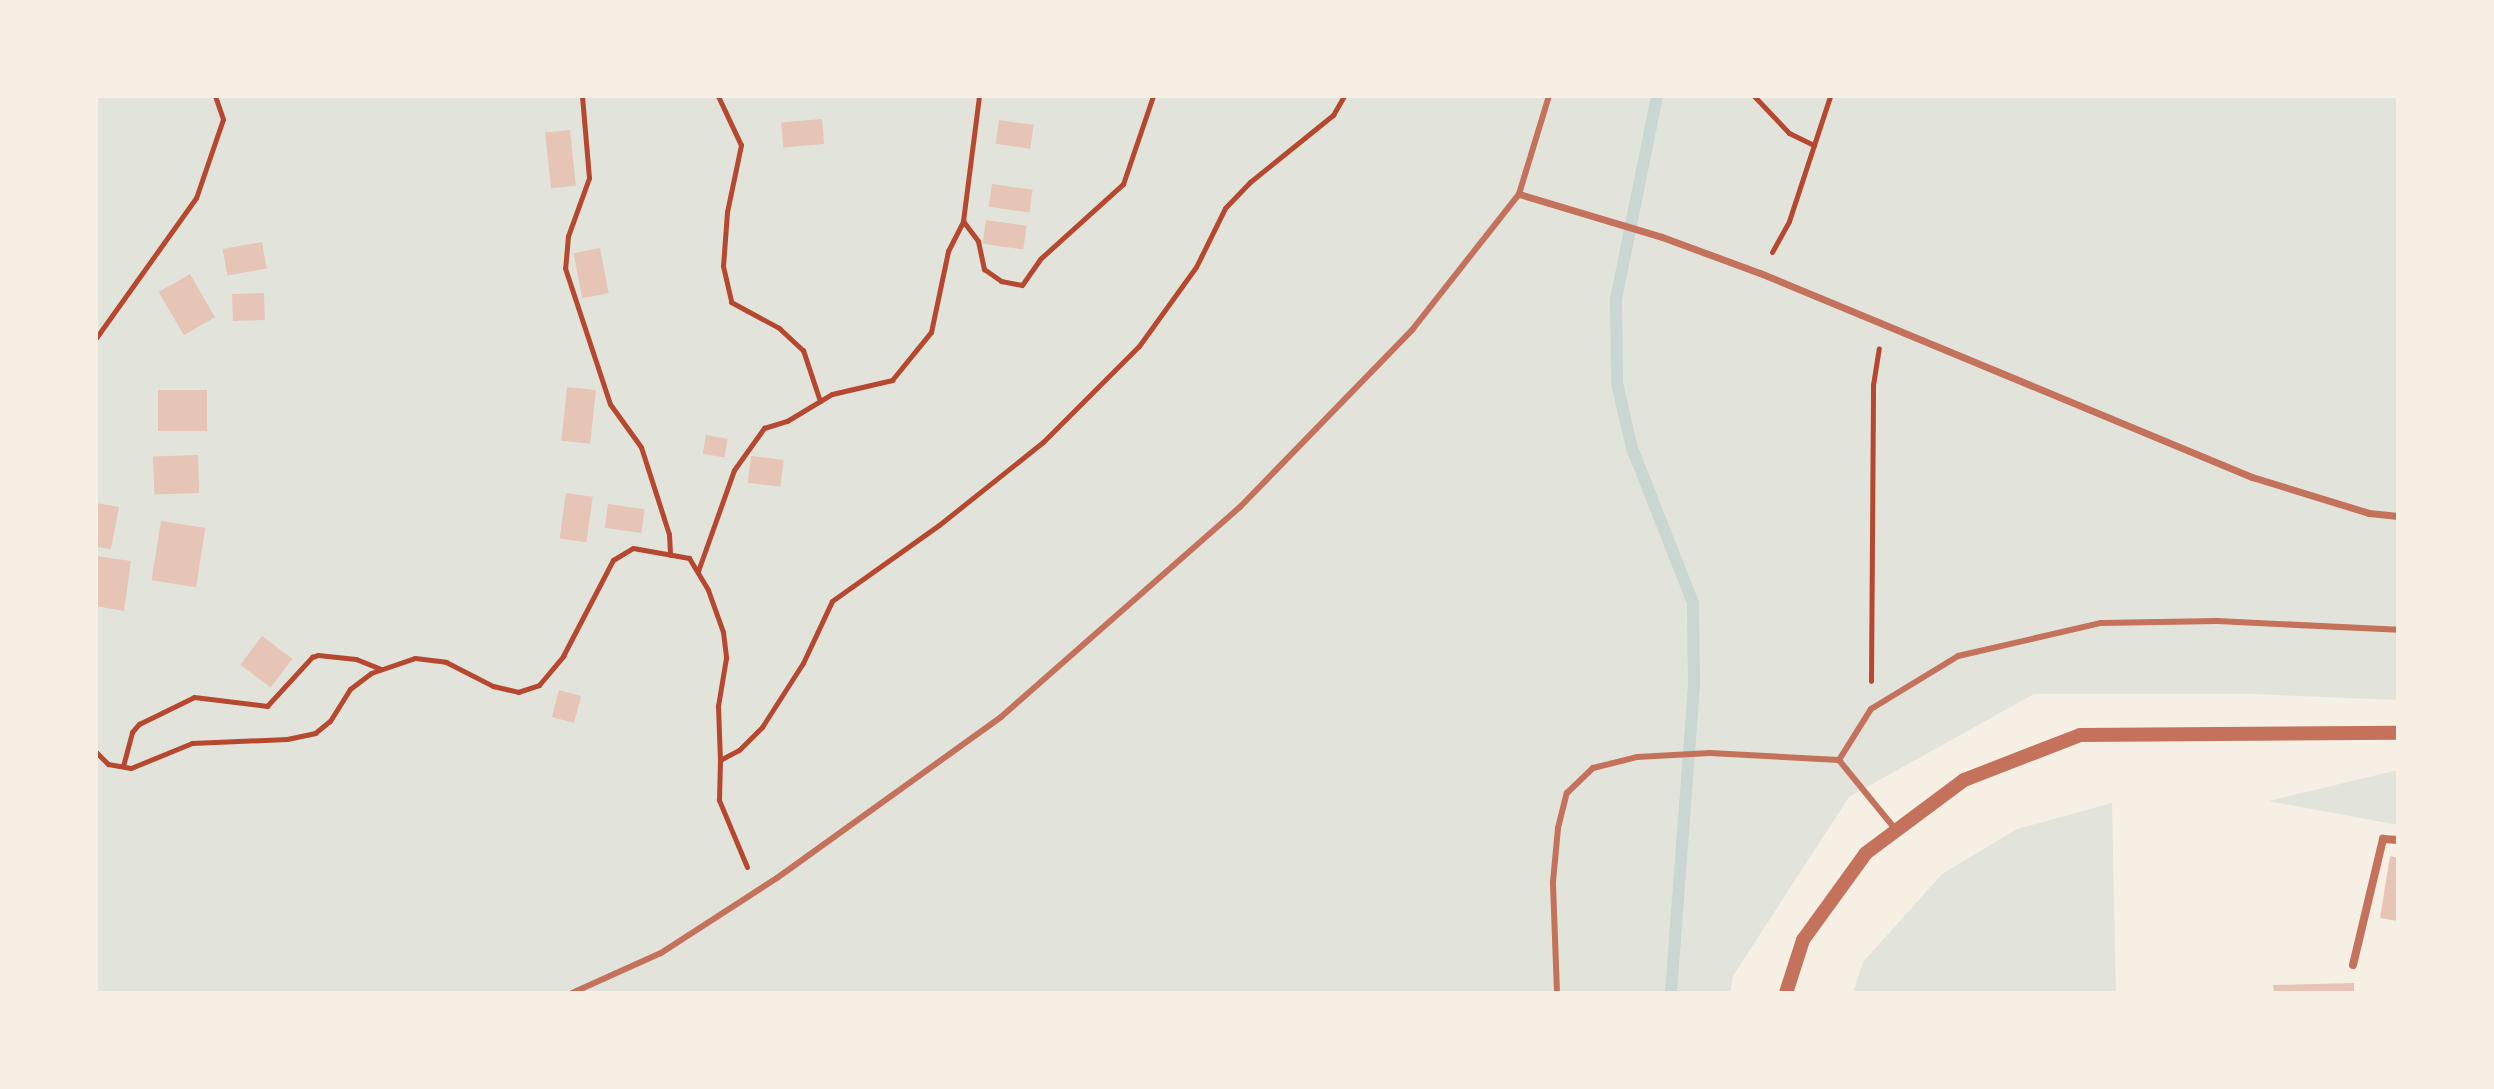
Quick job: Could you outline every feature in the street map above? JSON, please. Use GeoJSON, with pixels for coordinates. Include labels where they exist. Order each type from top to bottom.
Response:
{"type":"FeatureCollection","features":[{"type":"Feature","properties":{"kind":"street"},"geometry":{"type":"LineString","coordinates":[[1519,194],[1662,237],[1760,273],[2252,477],[2369,513],[2398,516]]}},
{"type":"Feature","properties":{"kind":"street"},"geometry":{"type":"LineString","coordinates":[[1786,993],[1803,940],[1866,853],[1964,780],[2080,735],[2398,733]]}},
{"type":"Feature","properties":{"kind":"street"},"geometry":{"type":"LineString","coordinates":[[2353,965],[2383,839],[2398,840]]}},
{"type":"Feature","properties":{"kind":"lane"},"geometry":{"type":"LineString","coordinates":[[572,993],[661,953],[758,890],[1001,717],[1240,507],[1412,330],[1519,194],[1549,96]]}},
{"type":"Feature","properties":{"kind":"lane"},"geometry":{"type":"LineString","coordinates":[[1839,760],[1871,709],[1958,656],[2101,623],[2217,621],[2398,630]]}},
{"type":"Feature","properties":{"kind":"lane"},"geometry":{"type":"LineString","coordinates":[[1557,993],[1553,882],[1558,828],[1567,793],[1593,768],[1637,757],[1710,753],[1839,760],[1896,830]]}},
{"type":"Feature","properties":{"kind":"path"},"geometry":{"type":"LineString","coordinates":[[96,338],[196,198],[223,119],[215,96]]}},
{"type":"Feature","properties":{"kind":"path"},"geometry":{"type":"LineString","coordinates":[[582,96],[589,178],[568,236],[565,268],[610,404],[641,447],[669,534],[670,555]]}},
{"type":"Feature","properties":{"kind":"path"},"geometry":{"type":"LineString","coordinates":[[718,96],[741,145],[727,212],[723,266],[731,302],[779,328],[803,350],[820,401]]}},
{"type":"Feature","properties":{"kind":"path"},"geometry":{"type":"LineString","coordinates":[[697,572],[734,470],[764,428],[787,421],[832,394],[892,380],[931,332],[948,251],[963,221],[979,96]]}},
{"type":"Feature","properties":{"kind":"path"},"geometry":{"type":"LineString","coordinates":[[963,221],[978,241],[984,269],[1001,281],[1022,285],[1040,259],[1123,184],[1153,96]]}},
{"type":"Feature","properties":{"kind":"path"},"geometry":{"type":"LineString","coordinates":[[720,760],[739,750],[762,727],[803,663],[832,601],[939,525],[1043,442],[1139,346],[1196,267],[1225,208],[1250,182],[1333,115],[1344,96]]}},
{"type":"Feature","properties":{"kind":"path"},"geometry":{"type":"LineString","coordinates":[[1754,96],[1789,133],[1814,145]]}},
{"type":"Feature","properties":{"kind":"path"},"geometry":{"type":"LineString","coordinates":[[1760,273],[1789,221],[1830,96]]}},
{"type":"Feature","properties":{"kind":"path"},"geometry":{"type":"LineString","coordinates":[[1871,709],[1873,385],[1884,323]]}},
{"type":"Feature","properties":{"kind":"path"},"geometry":{"type":"LineString","coordinates":[[96,752],[108,764],[148,764],[192,743],[287,739],[315,733],[330,721],[350,689],[382,669],[415,658],[446,662],[493,686],[518,692],[539,685],[563,656],[613,560],[633,548],[689,558],[708,590],[723,632],[726,658],[718,706],[719,800],[758,890]]}},
{"type":"Feature","properties":{"kind":"path"},"geometry":{"type":"LineString","coordinates":[[123,766],[132,732],[139,724],[194,697],[267,706],[312,657],[318,655],[356,659],[382,669]]}},
{"type":"Feature","properties":{"kind":"shaded area"},"geometry":{"type":"Polygon","coordinates":[[[96,96],[2398,96],[2398,700],[2250,694],[2034,694],[1849,797],[1733,976],[1730,993],[96,993],[96,96]]]}},
{"type":"Feature","properties":{"kind":"shaded area"},"geometry":{"type":"Polygon","coordinates":[[[2398,770],[2398,825],[2268,801],[2398,770]]]}},
{"type":"Feature","properties":{"kind":"shaded area"},"geometry":{"type":"Polygon","coordinates":[[[2112,803],[2116,993],[1853,993],[1863,962],[1942,874],[2017,829],[2112,803]]]}},
{"type":"Feature","properties":{"kind":"building"},"geometry":{"type":"Polygon","coordinates":[[[822,119],[824,144],[783,147],[781,123],[822,119]]]}},
{"type":"Feature","properties":{"kind":"building"},"geometry":{"type":"Polygon","coordinates":[[[999,120],[1034,125],[1030,149],[996,144],[999,120]]]}},
{"type":"Feature","properties":{"kind":"building"},"geometry":{"type":"Polygon","coordinates":[[[570,130],[576,186],[551,188],[545,133],[570,130]]]}},
{"type":"Feature","properties":{"kind":"building"},"geometry":{"type":"Polygon","coordinates":[[[992,184],[1033,190],[1029,212],[989,207],[992,184]]]}},
{"type":"Feature","properties":{"kind":"building"},"geometry":{"type":"Polygon","coordinates":[[[986,220],[1027,226],[1023,249],[983,244],[986,220]]]}},
{"type":"Feature","properties":{"kind":"building"},"geometry":{"type":"Polygon","coordinates":[[[262,242],[267,269],[227,276],[223,249],[262,242]]]}},
{"type":"Feature","properties":{"kind":"building"},"geometry":{"type":"Polygon","coordinates":[[[600,248],[609,293],[582,298],[573,253],[600,248]]]}},
{"type":"Feature","properties":{"kind":"building"},"geometry":{"type":"Polygon","coordinates":[[[190,274],[215,317],[184,335],[159,292],[190,274]]]}},
{"type":"Feature","properties":{"kind":"building"},"geometry":{"type":"Polygon","coordinates":[[[264,293],[265,320],[233,321],[232,294],[264,293]]]}},
{"type":"Feature","properties":{"kind":"building"},"geometry":{"type":"Polygon","coordinates":[[[567,387],[596,390],[590,444],[561,441],[567,387]]]}},
{"type":"Feature","properties":{"kind":"building"},"geometry":{"type":"Polygon","coordinates":[[[158,390],[207,390],[207,431],[158,431],[158,390]]]}},
{"type":"Feature","properties":{"kind":"building"},"geometry":{"type":"Polygon","coordinates":[[[706,435],[728,439],[724,458],[703,454],[706,435]]]}},
{"type":"Feature","properties":{"kind":"building"},"geometry":{"type":"Polygon","coordinates":[[[198,455],[199,493],[154,495],[153,457],[198,455]]]}},
{"type":"Feature","properties":{"kind":"building"},"geometry":{"type":"Polygon","coordinates":[[[751,456],[784,460],[780,487],[748,483],[751,456]]]}},
{"type":"Feature","properties":{"kind":"building"},"geometry":{"type":"Polygon","coordinates":[[[566,493],[593,497],[586,542],[560,539],[566,493]]]}},
{"type":"Feature","properties":{"kind":"building"},"geometry":{"type":"Polygon","coordinates":[[[96,503],[119,507],[111,549],[96,547],[96,503]]]}},
{"type":"Feature","properties":{"kind":"building"},"geometry":{"type":"Polygon","coordinates":[[[608,504],[645,509],[641,533],[605,528],[608,504]]]}},
{"type":"Feature","properties":{"kind":"building"},"geometry":{"type":"Polygon","coordinates":[[[161,521],[205,528],[196,587],[152,580],[161,521]]]}},
{"type":"Feature","properties":{"kind":"building"},"geometry":{"type":"Polygon","coordinates":[[[96,556],[131,561],[124,611],[96,606],[96,556]]]}},
{"type":"Feature","properties":{"kind":"building"},"geometry":{"type":"Polygon","coordinates":[[[262,636],[292,659],[271,688],[240,665],[262,636]]]}},
{"type":"Feature","properties":{"kind":"building"},"geometry":{"type":"Polygon","coordinates":[[[559,690],[581,696],[574,723],[552,717],[559,690]]]}},
{"type":"Feature","properties":{"kind":"building"},"geometry":{"type":"Polygon","coordinates":[[[2390,856],[2398,858],[2398,921],[2380,918],[2390,856]]]}},
{"type":"Feature","properties":{"kind":"building"},"geometry":{"type":"Polygon","coordinates":[[[2354,983],[2354,993],[2274,993],[2273,985],[2354,983]]]}},
{"type":"Feature","properties":{"kind":"waterway"},"geometry":{"type":"LineString","coordinates":[[1657,96],[1616,299],[1617,383],[1632,448],[1693,603],[1694,686],[1671,993]]}}]}
